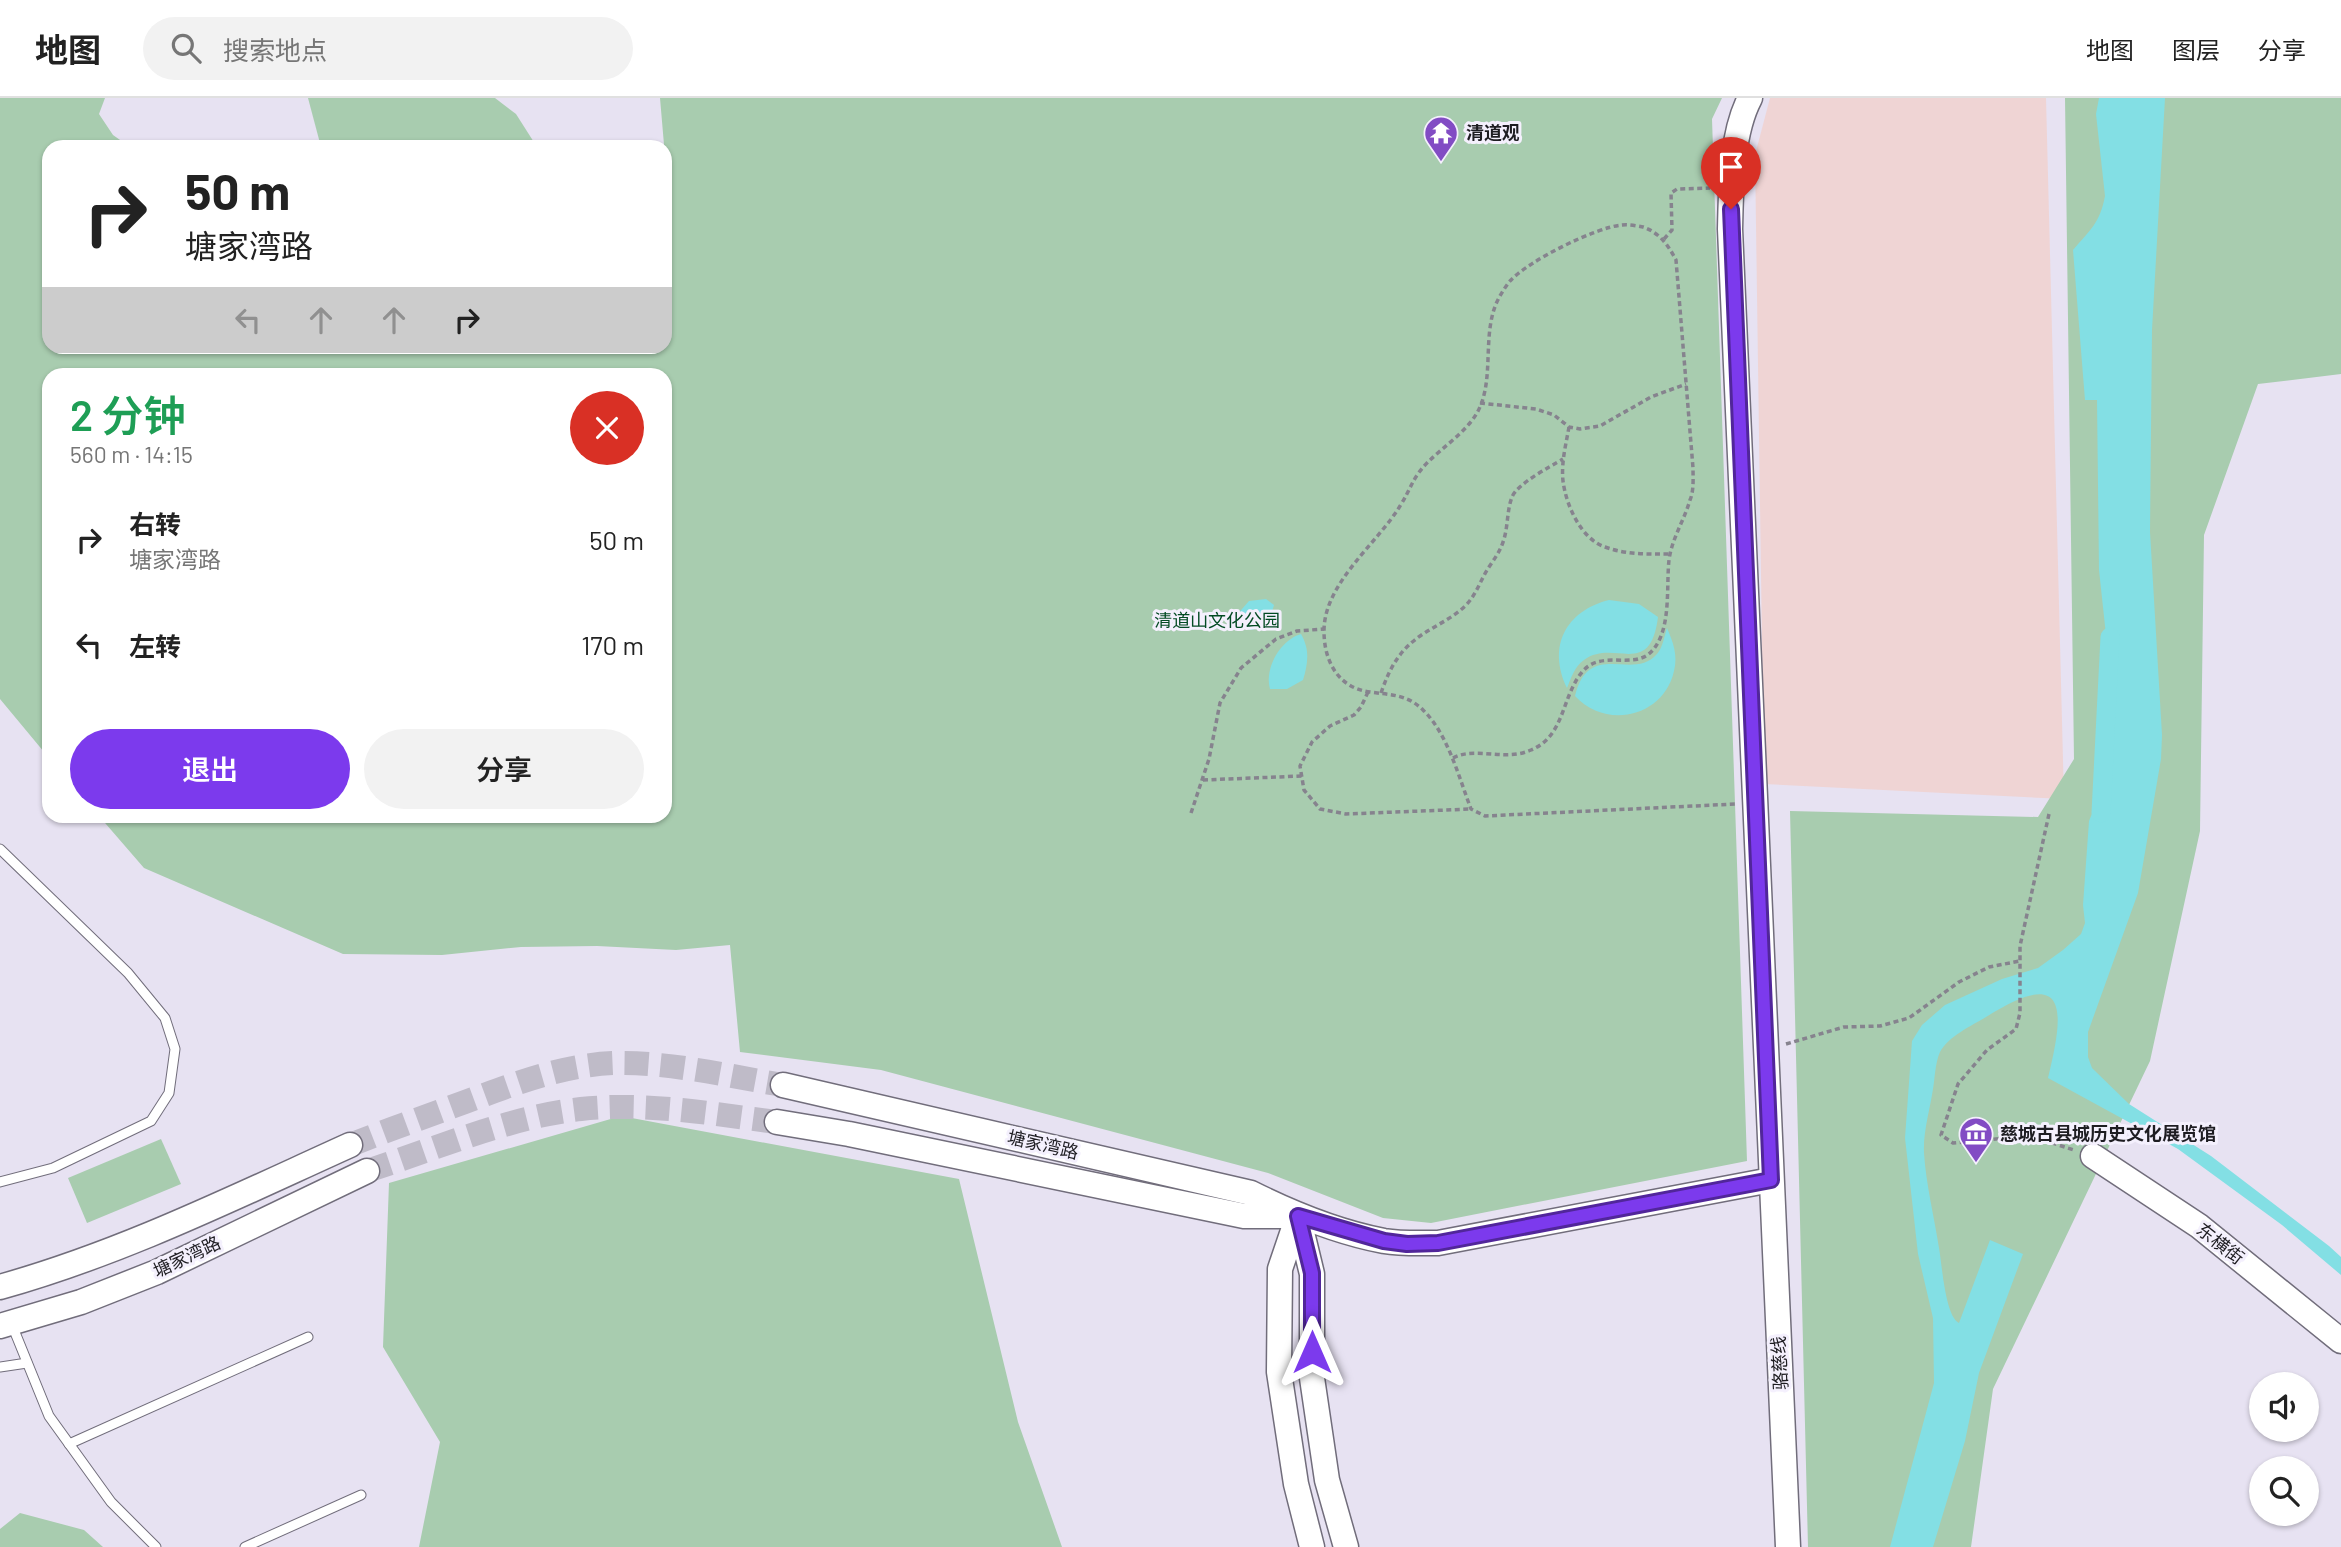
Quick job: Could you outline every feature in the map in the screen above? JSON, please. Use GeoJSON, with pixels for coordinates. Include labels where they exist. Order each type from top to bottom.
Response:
{"type":"FeatureCollection","features":[{"type":"Feature","properties":{"kind":"main road","name":"骆慈线"},"geometry":{"type":"LineString","coordinates":[[1750,98],[1745,107],[1739,134],[1731,188],[1731,256],[1788,1547]]}},
{"type":"Feature","properties":{"kind":"main road","name":"塘家湾路"},"geometry":{"type":"LineString","coordinates":[[783,1085],[1251,1193],[1298,1216],[1384,1241],[1407,1244],[1438,1243],[1771,1180]]}},
{"type":"Feature","properties":{"kind":"main road","name":"塘家湾路"},"geometry":{"type":"LineString","coordinates":[[777,1122],[849,1134],[1244,1216],[1298,1216]]}},
{"type":"Feature","properties":{"kind":"main road","name":"塘家湾路"},"geometry":{"type":"LineString","coordinates":[[0,1287],[145,1238],[350,1145]]}},
{"type":"Feature","properties":{"kind":"main road","name":"东横街"},"geometry":{"type":"LineString","coordinates":[[2093,1156],[2199,1226],[2341,1341]]}},
{"type":"Feature","properties":{"kind":"main road","name":"塘家湾路"},"geometry":{"type":"LineString","coordinates":[[6,1325],[81,1302],[157,1272],[367,1171]]}},
{"type":"Feature","properties":{"kind":"main road"},"geometry":{"type":"LineString","coordinates":[[1298,1216],[1280,1269],[1279,1372],[1296,1484],[1312,1547]]}},
{"type":"Feature","properties":{"kind":"main road"},"geometry":{"type":"LineString","coordinates":[[1298,1216],[1312,1273],[1312,1378],[1327,1480],[1346,1547]]}},
{"type":"Feature","properties":{"kind":"lane"},"geometry":{"type":"LineString","coordinates":[[0,849],[128,973],[165,1018],[175,1049],[169,1093],[151,1121],[53,1168],[0,1182]]}},
{"type":"Feature","properties":{"kind":"lane"},"geometry":{"type":"LineString","coordinates":[[6,1325],[27,1363],[49,1416],[111,1502],[156,1547]]}},
{"type":"Feature","properties":{"kind":"lane"},"geometry":{"type":"LineString","coordinates":[[69,1444],[308,1337]]}},
{"type":"Feature","properties":{"kind":"lane"},"geometry":{"type":"LineString","coordinates":[[0,1367],[27,1363]]}},
{"type":"Feature","properties":{"kind":"lane"},"geometry":{"type":"LineString","coordinates":[[245,1547],[361,1495]]}},
{"type":"Feature","properties":{"kind":"path"},"geometry":{"type":"LineString","coordinates":[[1664,239],[1672,230],[1671,193],[1678,189],[1731,188]]}},
{"type":"Feature","properties":{"kind":"path"},"geometry":{"type":"LineString","coordinates":[[1453,758],[1461,754],[1508,756],[1530,751],[1545,742],[1554,731],[1562,718],[1574,684],[1583,670],[1605,659],[1642,658],[1651,652],[1657,641],[1668,608],[1670,554],[1691,498],[1693,468],[1676,260],[1664,239],[1645,228],[1624,224],[1608,227],[1538,258],[1510,281],[1496,304],[1490,326],[1486,382],[1477,413],[1411,482],[1400,507],[1350,569],[1333,595],[1324,629],[1327,655],[1333,672],[1352,688],[1392,693],[1411,699],[1425,711],[1453,758],[1471,809]]}},
{"type":"Feature","properties":{"kind":"path"},"geometry":{"type":"LineString","coordinates":[[1480,402],[1536,409],[1553,415],[1569,427],[1580,429],[1600,426],[1651,397],[1686,384]]}},
{"type":"Feature","properties":{"kind":"path"},"geometry":{"type":"LineString","coordinates":[[1569,427],[1563,459],[1563,481],[1571,509],[1583,531],[1602,546],[1629,554],[1670,554]]}},
{"type":"Feature","properties":{"kind":"path"},"geometry":{"type":"LineString","coordinates":[[1381,693],[1390,667],[1403,650],[1424,633],[1443,624],[1466,605],[1477,591],[1501,548],[1512,497],[1519,488],[1563,459]]}},
{"type":"Feature","properties":{"kind":"path"},"geometry":{"type":"LineString","coordinates":[[1191,813],[1203,780],[1220,703],[1241,667],[1276,639],[1297,631],[1324,629]]}},
{"type":"Feature","properties":{"kind":"path"},"geometry":{"type":"LineString","coordinates":[[1368,692],[1362,707],[1354,715],[1330,726],[1312,741],[1300,766],[1304,790],[1320,809],[1346,814],[1471,809],[1485,816],[1755,803]]}},
{"type":"Feature","properties":{"kind":"path"},"geometry":{"type":"LineString","coordinates":[[1203,780],[1302,776]]}},
{"type":"Feature","properties":{"kind":"path"},"geometry":{"type":"LineString","coordinates":[[2049,814],[2020,946],[2020,1013],[2015,1029],[1987,1050],[1958,1084],[1941,1135],[1953,1143],[2030,1136],[2093,1156]]}},
{"type":"Feature","properties":{"kind":"path"},"geometry":{"type":"LineString","coordinates":[[1765,1050],[1844,1027],[1880,1026],[1909,1018],[1959,982],[1989,967],[2020,961]]}},
{"type":"Feature","properties":{"kind":"shaded area"},"geometry":{"type":"Polygon","coordinates":[[[1770,98],[2046,98],[2064,799],[1764,784],[1755,155],[1770,98]]]}},
{"type":"Feature","properties":{"kind":"green space","name":"清道山文化公园"},"geometry":{"type":"Polygon","coordinates":[[[0,98],[105,98],[99,114],[113,135],[120,140],[42,140],[42,354],[672,354],[672,140],[664,140],[660,98],[1722,98],[1712,119],[1747,1161],[1431,1223],[1383,1218],[1268,1173],[881,1070],[740,1052],[730,945],[676,950],[597,946],[521,947],[442,955],[343,954],[144,868],[105,823],[672,823],[672,368],[42,368],[42,750],[0,699],[0,98]]]}},
{"type":"Feature","properties":{"kind":"green space"},"geometry":{"type":"Polygon","coordinates":[[[308,98],[495,98],[516,114],[533,140],[319,140],[308,98]]]}},
{"type":"Feature","properties":{"kind":"green space"},"geometry":{"type":"Polygon","coordinates":[[[2065,98],[2341,98],[2341,374],[2258,384],[2204,535],[2200,831],[2150,1061],[1993,1389],[1971,1547],[1808,1547],[1790,811],[2038,817],[2074,759],[2065,98]]]}},
{"type":"Feature","properties":{"kind":"green space"},"geometry":{"type":"Polygon","coordinates":[[[621,1116],[959,1179],[1018,1422],[1062,1547],[419,1547],[440,1442],[383,1347],[389,1183],[621,1116]]]}},
{"type":"Feature","properties":{"kind":"green space"},"geometry":{"type":"Polygon","coordinates":[[[161,1139],[181,1184],[87,1223],[68,1178],[161,1139]]]}},
{"type":"Feature","properties":{"kind":"green space"},"geometry":{"type":"Polygon","coordinates":[[[20,1513],[84,1530],[103,1547],[0,1547],[0,1529],[20,1513]]]}},
{"type":"Feature","properties":{"kind":"water"},"geometry":{"type":"Polygon","coordinates":[[[2099,98],[2165,98],[2152,330],[2150,532],[2162,735],[2161,759],[2138,893],[2088,1032],[2088,1057],[2092,1068],[2129,1104],[2211,1156],[2329,1246],[2341,1257],[2341,1275],[2282,1225],[2178,1149],[2048,1078],[2057,1032],[2057,1015],[2054,1002],[2046,995],[2033,995],[2013,1002],[1967,1028],[1949,1041],[1938,1056],[1924,1145],[1926,1176],[1945,1289],[1950,1311],[1959,1323],[1990,1240],[2023,1254],[1979,1373],[1965,1441],[1933,1547],[1890,1547],[1934,1383],[1933,1318],[1918,1254],[1905,1138],[1912,1041],[1922,1025],[1945,1005],[2002,979],[2038,968],[2081,934],[2085,923],[2083,905],[2089,821],[2110,769],[2115,719],[2099,570],[2097,400],[2085,400],[2073,250],[2097,220],[2105,196],[2096,114],[2099,98]]]}},
{"type":"Feature","properties":{"kind":"water"},"geometry":{"type":"Polygon","coordinates":[[[1266,599],[1274,605],[1269,622],[1252,630],[1240,627],[1235,617],[1249,601],[1266,599]]]}},
{"type":"Feature","properties":{"kind":"water"},"geometry":{"type":"Polygon","coordinates":[[[1609,600],[1639,604],[1658,617],[1654,636],[1647,647],[1639,652],[1595,654],[1584,660],[1576,669],[1567,688],[1559,658],[1564,632],[1581,612],[1609,600]]]}},
{"type":"Feature","properties":{"kind":"water"},"geometry":{"type":"Polygon","coordinates":[[[1667,628],[1674,649],[1675,665],[1668,687],[1659,699],[1632,714],[1617,715],[1588,707],[1575,696],[1582,679],[1590,669],[1601,665],[1647,662],[1659,651],[1667,628]]]}},
{"type":"Feature","properties":{"kind":"water"},"geometry":{"type":"Polygon","coordinates":[[[1301,634],[1307,657],[1303,680],[1287,689],[1270,689],[1269,673],[1275,656],[1286,642],[1301,634]]]}},
{"type":"Feature","properties":{"kind":"waterway"},"geometry":{"type":"LineString","coordinates":[[2101,813],[2110,637]]}},
{"type":"Feature","properties":{"kind":"tunnel"},"geometry":{"type":"LineString","coordinates":[[350,1145],[520,1082],[576,1067],[635,1063],[699,1070],[783,1085]]}},
{"type":"Feature","properties":{"kind":"tunnel"},"geometry":{"type":"LineString","coordinates":[[367,1171],[501,1126],[581,1109],[655,1108],[777,1122]]}},
{"type":"Feature","properties":{"kind":"place","name":"清道观"},"geometry":{"type":"Point","coordinates":[1441,163]}},
{"type":"Feature","properties":{"kind":"place","name":"慈城古县城历史文化展览馆"},"geometry":{"type":"Point","coordinates":[1976,1164]}},
{"type":"Feature","properties":{"kind":"route"},"geometry":{"type":"LineString","coordinates":[[1312,1352],[1312,1273],[1298,1216],[1384,1241],[1407,1244],[1438,1243],[1771,1180],[1731,209]]}}]}
